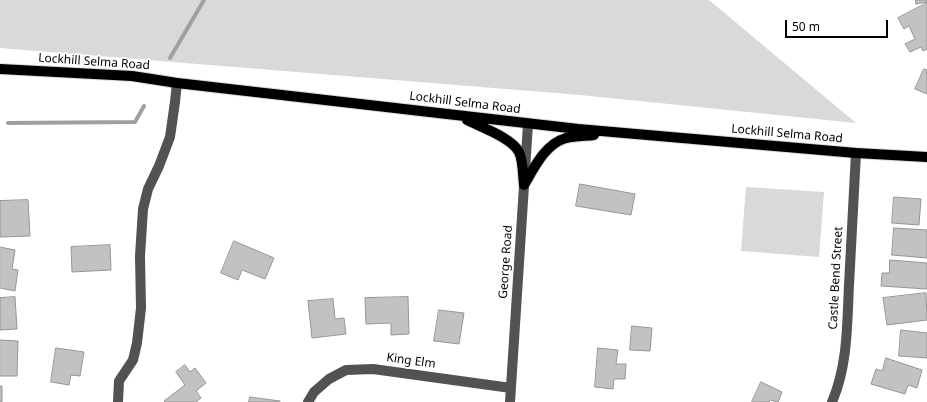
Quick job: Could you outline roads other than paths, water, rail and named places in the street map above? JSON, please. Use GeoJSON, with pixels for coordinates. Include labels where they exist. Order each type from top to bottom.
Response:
{"type":"FeatureCollection","features":[{"type":"Feature","properties":{"kind":"main road","name":"Lockhill Selma Road"},"geometry":{"type":"LineString","coordinates":[[0,69],[132,76],[177,83],[616,133],[856,153],[927,157]]}},
{"type":"Feature","properties":{"kind":"main road"},"geometry":{"type":"LineString","coordinates":[[459,116],[503,138],[516,147],[520,153],[524,186]]}},
{"type":"Feature","properties":{"kind":"main road"},"geometry":{"type":"LineString","coordinates":[[524,186],[540,158],[556,143],[566,138],[616,133]]}},
{"type":"Feature","properties":{"kind":"street"},"geometry":{"type":"LineString","coordinates":[[118,402],[119,381],[133,360],[137,343],[141,308],[140,256],[143,209],[148,188],[159,166],[170,137],[177,83]]}},
{"type":"Feature","properties":{"kind":"street","name":"George Road"},"geometry":{"type":"LineString","coordinates":[[510,402],[528,124]]}},
{"type":"Feature","properties":{"kind":"street","name":"Castle Bend Street"},"geometry":{"type":"LineString","coordinates":[[832,402],[843,365],[846,334],[856,153]]}},
{"type":"Feature","properties":{"kind":"street","name":"King Elm"},"geometry":{"type":"LineString","coordinates":[[308,402],[314,392],[329,379],[346,370],[372,368],[511,388]]}},
{"type":"Feature","properties":{"kind":"waterway"},"geometry":{"type":"LineString","coordinates":[[170,58],[204,0]]}},
{"type":"Feature","properties":{"kind":"waterway"},"geometry":{"type":"LineString","coordinates":[[8,123],[135,122],[144,106]]}}]}
